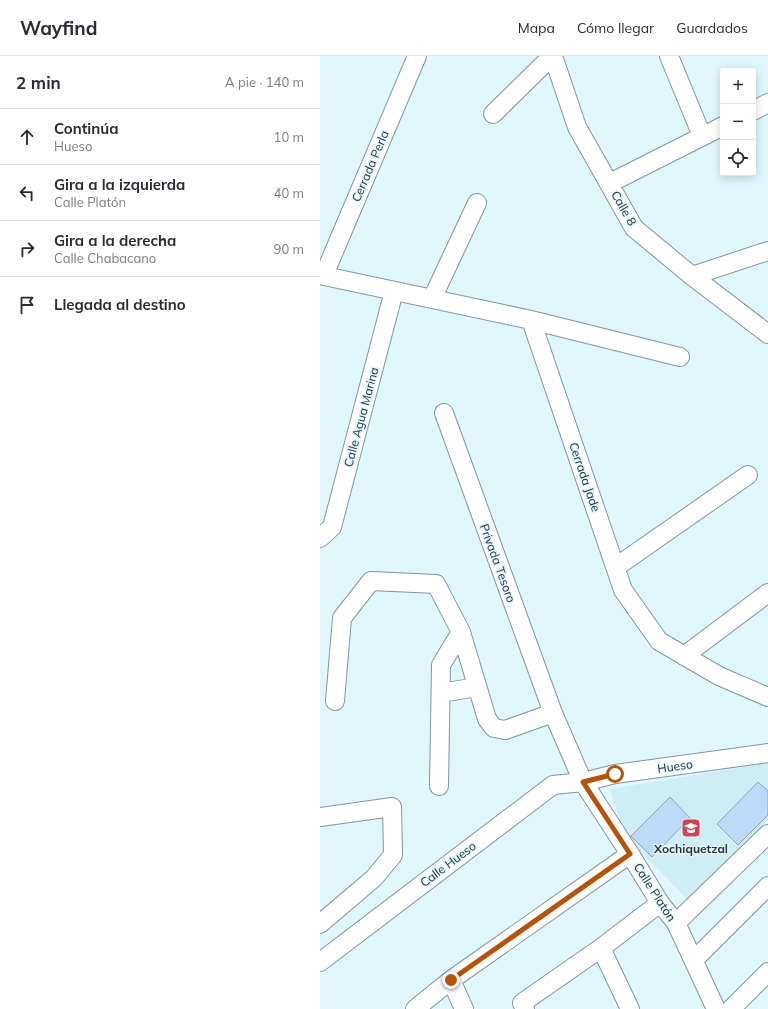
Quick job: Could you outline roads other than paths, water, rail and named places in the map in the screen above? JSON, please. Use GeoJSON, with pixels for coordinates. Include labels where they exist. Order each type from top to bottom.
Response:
{"type":"FeatureCollection","features":[{"type":"Feature","properties":{"kind":"street","name":"Cerrada Perla"},"geometry":{"type":"LineString","coordinates":[[322,275],[417,56]]}},
{"type":"Feature","properties":{"kind":"street"},"geometry":{"type":"LineString","coordinates":[[493,114],[553,56]]}},
{"type":"Feature","properties":{"kind":"street","name":"Calle 8"},"geometry":{"type":"LineString","coordinates":[[553,56],[577,127],[610,183],[634,228],[692,276],[768,334]]}},
{"type":"Feature","properties":{"kind":"street"},"geometry":{"type":"LineString","coordinates":[[669,56],[702,136]]}},
{"type":"Feature","properties":{"kind":"street"},"geometry":{"type":"LineString","coordinates":[[756,109],[768,103]]}},
{"type":"Feature","properties":{"kind":"street"},"geometry":{"type":"LineString","coordinates":[[610,183],[720,127]]}},
{"type":"Feature","properties":{"kind":"street"},"geometry":{"type":"LineString","coordinates":[[432,299],[477,203]]}},
{"type":"Feature","properties":{"kind":"street"},"geometry":{"type":"LineString","coordinates":[[692,276],[768,251]]}},
{"type":"Feature","properties":{"kind":"street"},"geometry":{"type":"LineString","coordinates":[[322,275],[531,320],[680,357]]}},
{"type":"Feature","properties":{"kind":"street","name":"Calle Agua Marina"},"geometry":{"type":"LineString","coordinates":[[320,538],[332,527],[394,291]]}},
{"type":"Feature","properties":{"kind":"street","name":"Cerrada Jade"},"geometry":{"type":"LineString","coordinates":[[531,320],[623,590],[659,642],[719,676],[768,697]]}},
{"type":"Feature","properties":{"kind":"street","name":"Privada Tesoro"},"geometry":{"type":"LineString","coordinates":[[444,413],[553,713],[583,782]]}},
{"type":"Feature","properties":{"kind":"street"},"geometry":{"type":"LineString","coordinates":[[616,566],[748,475]]}},
{"type":"Feature","properties":{"kind":"street"},"geometry":{"type":"LineString","coordinates":[[335,701],[342,618],[371,581],[436,584],[461,632],[487,719],[494,728],[505,730],[553,713]]}},
{"type":"Feature","properties":{"kind":"street"},"geometry":{"type":"LineString","coordinates":[[684,656],[768,593]]}},
{"type":"Feature","properties":{"kind":"street"},"geometry":{"type":"LineString","coordinates":[[439,786],[441,665],[461,632]]}},
{"type":"Feature","properties":{"kind":"street"},"geometry":{"type":"LineString","coordinates":[[441,693],[477,687]]}},
{"type":"Feature","properties":{"kind":"street","name":"Hueso"},"geometry":{"type":"LineString","coordinates":[[583,782],[615,774],[768,753]]}},
{"type":"Feature","properties":{"kind":"street","name":"Calle Platón"},"geometry":{"type":"LineString","coordinates":[[583,782],[660,903],[676,923],[716,1009]]}},
{"type":"Feature","properties":{"kind":"street","name":"Calle Hueso"},"geometry":{"type":"LineString","coordinates":[[320,962],[553,785],[583,782]]}},
{"type":"Feature","properties":{"kind":"street"},"geometry":{"type":"LineString","coordinates":[[320,817],[392,807],[393,855],[374,878],[320,924]]}},
{"type":"Feature","properties":{"kind":"street"},"geometry":{"type":"LineString","coordinates":[[676,923],[768,834]]}},
{"type":"Feature","properties":{"kind":"street"},"geometry":{"type":"LineString","coordinates":[[415,1009],[451,980],[630,854]]}},
{"type":"Feature","properties":{"kind":"street"},"geometry":{"type":"LineString","coordinates":[[694,960],[768,886]]}},
{"type":"Feature","properties":{"kind":"street"},"geometry":{"type":"LineString","coordinates":[[525,1009],[522,1002],[601,948],[660,903]]}},
{"type":"Feature","properties":{"kind":"street"},"geometry":{"type":"LineString","coordinates":[[601,948],[630,1009]]}},
{"type":"Feature","properties":{"kind":"street"},"geometry":{"type":"LineString","coordinates":[[731,1009],[768,972]]}},
{"type":"Feature","properties":{"kind":"street"},"geometry":{"type":"LineString","coordinates":[[451,980],[464,1009]]}},
{"type":"Feature","properties":{"kind":"place","name":"Xochiquetzal"},"geometry":{"type":"Point","coordinates":[691,828]}}]}
